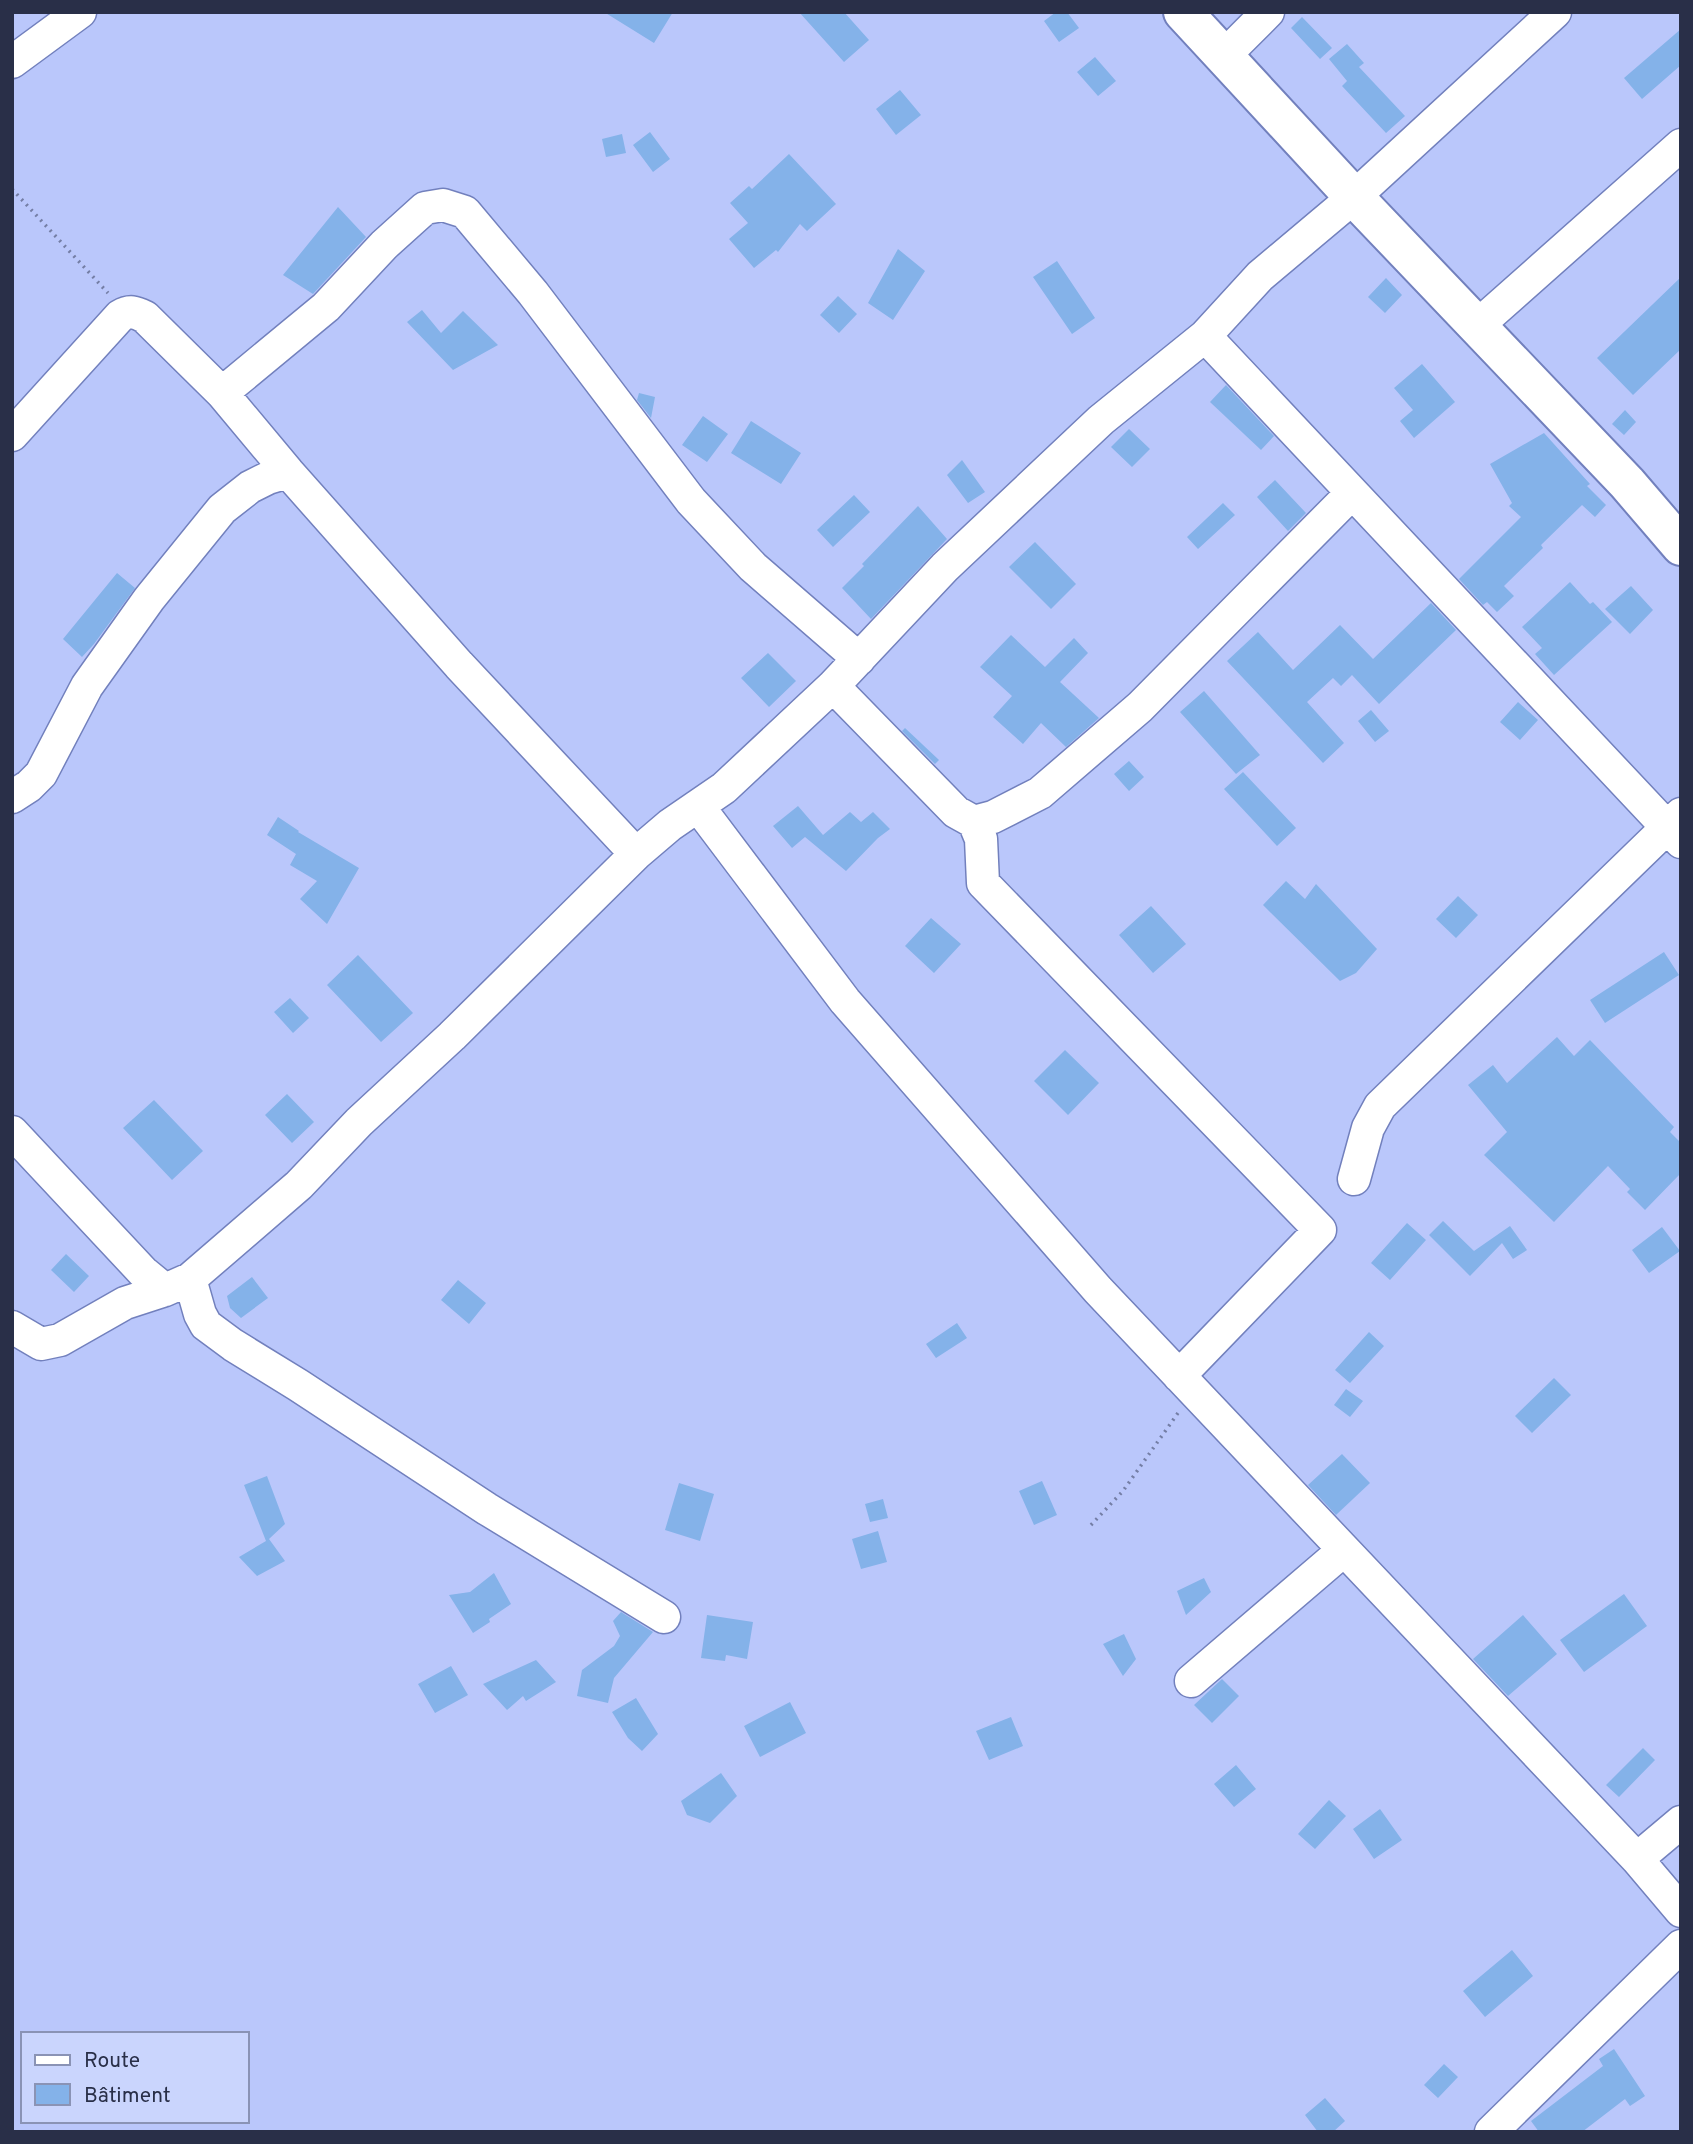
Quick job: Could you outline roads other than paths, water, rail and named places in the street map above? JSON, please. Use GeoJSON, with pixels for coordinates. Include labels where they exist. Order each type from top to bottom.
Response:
{"type":"FeatureCollection","features":[{"type":"Feature","properties":{"kind":"main road"},"geometry":{"type":"LineString","coordinates":[[1183,12],[1354,197],[1627,483],[1681,546]]}},
{"type":"Feature","properties":{"kind":"street"},"geometry":{"type":"LineString","coordinates":[[12,62],[80,12]]}},
{"type":"Feature","properties":{"kind":"street"},"geometry":{"type":"LineString","coordinates":[[1223,56],[1268,12]]}},
{"type":"Feature","properties":{"kind":"street"},"geometry":{"type":"LineString","coordinates":[[12,1327],[41,1344],[60,1340],[125,1303],[177,1285],[299,1185],[359,1122],[452,1036],[636,854],[670,825],[724,788],[833,687],[945,567],[1091,429],[1205,336],[1260,276],[1354,197],[1555,12]]}},
{"type":"Feature","properties":{"kind":"street"},"geometry":{"type":"LineString","coordinates":[[1477,326],[1681,145]]}},
{"type":"Feature","properties":{"kind":"street"},"geometry":{"type":"LineString","coordinates":[[222,393],[326,307],[384,246],[425,208],[443,205],[465,212],[533,293],[691,501],[753,567],[859,659]]}},
{"type":"Feature","properties":{"kind":"street"},"geometry":{"type":"LineString","coordinates":[[12,435],[120,316],[126,312],[135,312],[145,317],[222,393],[288,472],[459,665],[636,854]]}},
{"type":"Feature","properties":{"kind":"street"},"geometry":{"type":"LineString","coordinates":[[1205,336],[1676,828],[1380,1106],[1368,1128],[1354,1179]]}},
{"type":"Feature","properties":{"kind":"street"},"geometry":{"type":"LineString","coordinates":[[12,797],[41,774],[87,686],[149,599],[215,517],[250,487],[288,472]]}},
{"type":"Feature","properties":{"kind":"street"},"geometry":{"type":"LineString","coordinates":[[974,822],[993,817],[1040,793],[1140,707],[1352,492]]}},
{"type":"Feature","properties":{"kind":"street"},"geometry":{"type":"LineString","coordinates":[[833,687],[956,812],[974,822],[981,839],[983,883],[1320,1230],[1186,1384]]}},
{"type":"Feature","properties":{"kind":"street"},"geometry":{"type":"LineString","coordinates":[[698,806],[845,1000],[1098,1290],[1637,1859],[1681,1911]]}},
{"type":"Feature","properties":{"kind":"street"},"geometry":{"type":"LineString","coordinates":[[12,1132],[144,1272],[177,1285],[206,1325],[487,1509],[664,1617]]}},
{"type":"Feature","properties":{"kind":"street"},"geometry":{"type":"LineString","coordinates":[[1191,1681],[1344,1550]]}},
{"type":"Feature","properties":{"kind":"street"},"geometry":{"type":"LineString","coordinates":[[1637,1859],[1681,1822]]}},
{"type":"Feature","properties":{"kind":"street"},"geometry":{"type":"LineString","coordinates":[[1491,2132],[1681,1946]]}}]}
